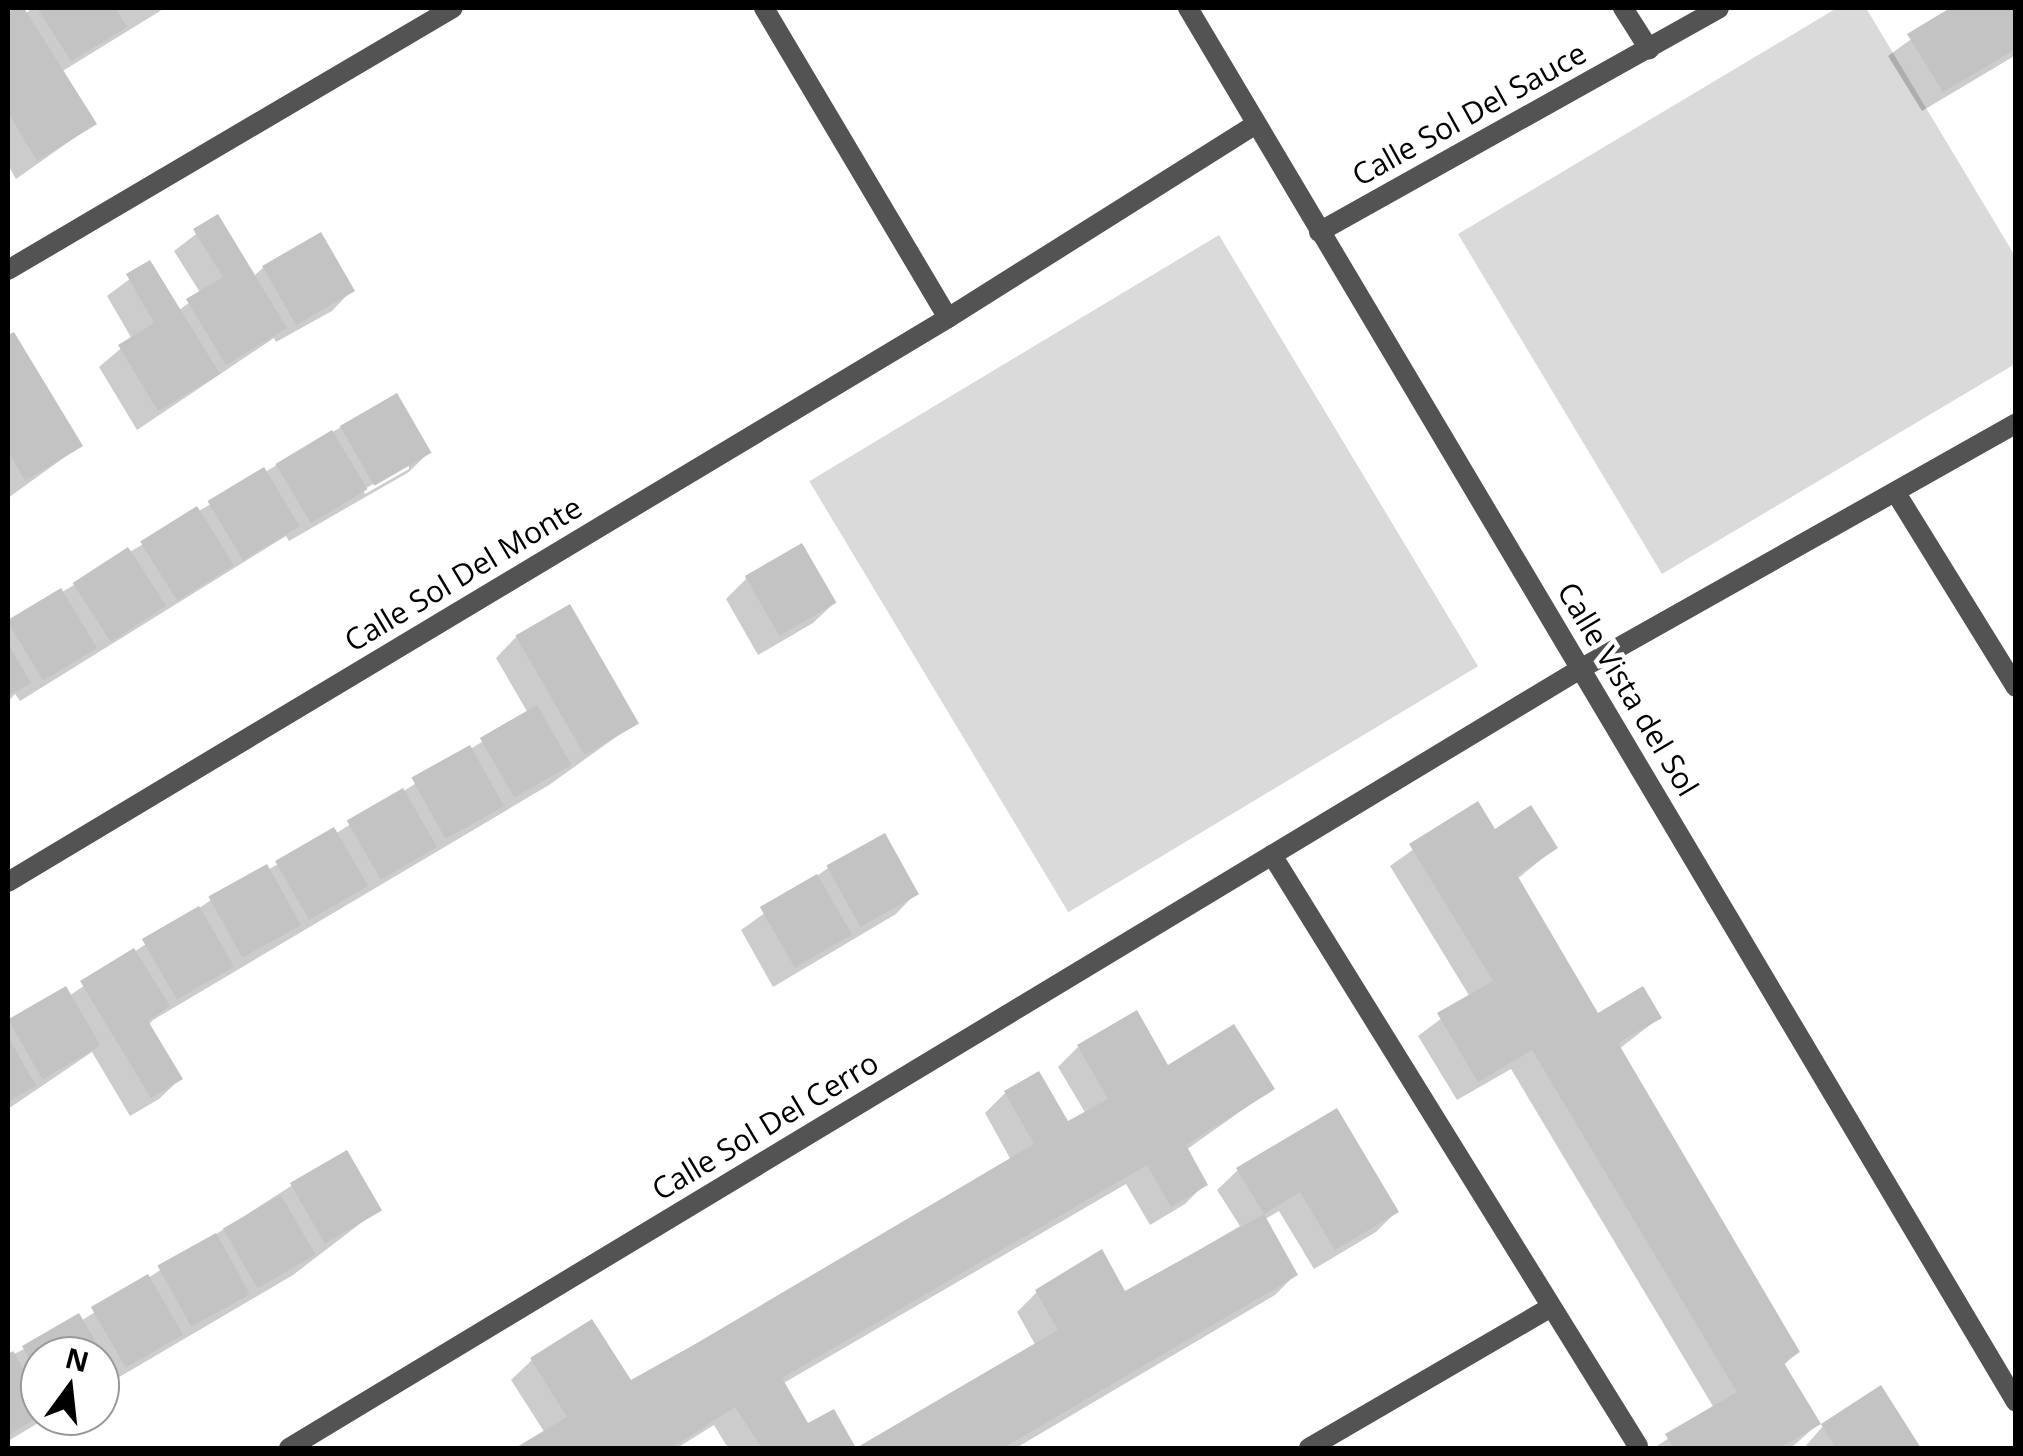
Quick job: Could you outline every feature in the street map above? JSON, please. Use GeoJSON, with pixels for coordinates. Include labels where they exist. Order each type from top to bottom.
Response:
{"type":"FeatureCollection","features":[{"type":"Feature","properties":{"kind":"street"},"geometry":{"type":"LineString","coordinates":[[8,270],[453,8]]}},
{"type":"Feature","properties":{"kind":"street"},"geometry":{"type":"LineString","coordinates":[[764,8],[948,318]]}},
{"type":"Feature","properties":{"kind":"street","name":"Calle Vista del Sol"},"geometry":{"type":"LineString","coordinates":[[1188,8],[1254,125],[1582,668],[2016,1402]]}},
{"type":"Feature","properties":{"kind":"street"},"geometry":{"type":"LineString","coordinates":[[1623,8],[1649,50]]}},
{"type":"Feature","properties":{"kind":"street","name":"Calle Sol Del Sauce"},"geometry":{"type":"LineString","coordinates":[[1319,232],[1718,8]]}},
{"type":"Feature","properties":{"kind":"street","name":"Calle Sol Del Monte"},"geometry":{"type":"LineString","coordinates":[[8,882],[948,318],[1254,125]]}},
{"type":"Feature","properties":{"kind":"street","name":"Calle Sol Del Cerro"},"geometry":{"type":"LineString","coordinates":[[289,1448],[1582,668],[2016,422]]}},
{"type":"Feature","properties":{"kind":"street"},"geometry":{"type":"LineString","coordinates":[[1896,493],[2016,687]]}},
{"type":"Feature","properties":{"kind":"street"},"geometry":{"type":"LineString","coordinates":[[1272,855],[1638,1446]]}},
{"type":"Feature","properties":{"kind":"street"},"geometry":{"type":"LineString","coordinates":[[1309,1448],[1552,1307]]}},
{"type":"Feature","properties":{"kind":"shaded area"},"geometry":{"type":"Polygon","coordinates":[[[1837,8],[1866,8],[2015,256],[2015,364],[1662,574],[1458,234],[1837,8]]]}},
{"type":"Feature","properties":{"kind":"shaded area"},"geometry":{"type":"Polygon","coordinates":[[[1219,235],[1478,666],[1068,912],[809,481],[1219,235]]]}},
{"type":"Feature","properties":{"kind":"building"},"geometry":{"type":"Polygon","coordinates":[[[24,8],[97,124],[37,161],[8,113],[8,12],[24,8]]]}},
{"type":"Feature","properties":{"kind":"building"},"geometry":{"type":"Polygon","coordinates":[[[37,8],[116,8],[127,27],[71,61],[37,8]]]}},
{"type":"Feature","properties":{"kind":"building"},"geometry":{"type":"Polygon","coordinates":[[[1950,8],[2016,8],[2016,49],[1943,92],[1907,34],[1950,8]]]}},
{"type":"Feature","properties":{"kind":"building"},"geometry":{"type":"Polygon","coordinates":[[[218,214],[287,328],[226,365],[186,299],[223,277],[193,229],[218,214]]]}},
{"type":"Feature","properties":{"kind":"building"},"geometry":{"type":"Polygon","coordinates":[[[321,232],[355,291],[296,325],[262,266],[321,232]]]}},
{"type":"Feature","properties":{"kind":"building"},"geometry":{"type":"Polygon","coordinates":[[[150,260],[220,374],[158,411],[118,345],[154,323],[126,274],[150,260]]]}},
{"type":"Feature","properties":{"kind":"building"},"geometry":{"type":"Polygon","coordinates":[[[14,332],[83,446],[25,481],[8,451],[8,335],[14,332]]]}},
{"type":"Feature","properties":{"kind":"building"},"geometry":{"type":"Polygon","coordinates":[[[397,393],[432,453],[374,486],[340,426],[397,393]]]}},
{"type":"Feature","properties":{"kind":"building"},"geometry":{"type":"Polygon","coordinates":[[[332,430],[368,489],[311,523],[275,464],[332,430]]]}},
{"type":"Feature","properties":{"kind":"building"},"geometry":{"type":"Polygon","coordinates":[[[264,467],[300,526],[243,560],[207,501],[264,467]]]}},
{"type":"Feature","properties":{"kind":"building"},"geometry":{"type":"Polygon","coordinates":[[[197,506],[234,565],[177,601],[140,542],[197,506]]]}},
{"type":"Feature","properties":{"kind":"building"},"geometry":{"type":"Polygon","coordinates":[[[802,543],[836,603],[779,636],[745,576],[802,543]]]}},
{"type":"Feature","properties":{"kind":"building"},"geometry":{"type":"Polygon","coordinates":[[[128,547],[166,606],[111,642],[73,583],[128,547]]]}},
{"type":"Feature","properties":{"kind":"building"},"geometry":{"type":"Polygon","coordinates":[[[61,588],[97,648],[43,680],[8,620],[61,588]]]}},
{"type":"Feature","properties":{"kind":"building"},"geometry":{"type":"Polygon","coordinates":[[[570,604],[639,724],[584,755],[515,636],[570,604]]]}},
{"type":"Feature","properties":{"kind":"building"},"geometry":{"type":"Polygon","coordinates":[[[8,644],[31,683],[8,696],[8,644]]]}},
{"type":"Feature","properties":{"kind":"building"},"geometry":{"type":"Polygon","coordinates":[[[537,705],[572,765],[514,798],[480,738],[537,705]]]}},
{"type":"Feature","properties":{"kind":"building"},"geometry":{"type":"Polygon","coordinates":[[[470,745],[504,806],[445,839],[411,777],[470,745]]]}},
{"type":"Feature","properties":{"kind":"building"},"geometry":{"type":"Polygon","coordinates":[[[403,788],[437,847],[381,879],[347,820],[403,788]]]}},
{"type":"Feature","properties":{"kind":"building"},"geometry":{"type":"Polygon","coordinates":[[[1478,801],[1495,829],[1531,805],[1558,848],[1517,875],[1598,1013],[1643,986],[1662,1018],[1618,1043],[1800,1352],[1784,1363],[1821,1424],[1780,1448],[1674,1448],[1665,1434],[1737,1392],[1532,1050],[1478,1082],[1437,1013],[1493,981],[1409,844],[1478,801]]]}},
{"type":"Feature","properties":{"kind":"building"},"geometry":{"type":"Polygon","coordinates":[[[334,827],[368,886],[309,920],[275,861],[334,827]]]}},
{"type":"Feature","properties":{"kind":"building"},"geometry":{"type":"Polygon","coordinates":[[[885,833],[919,894],[860,927],[826,865],[885,833]]]}},
{"type":"Feature","properties":{"kind":"building"},"geometry":{"type":"Polygon","coordinates":[[[267,864],[301,925],[242,958],[208,896],[267,864]]]}},
{"type":"Feature","properties":{"kind":"building"},"geometry":{"type":"Polygon","coordinates":[[[817,874],[852,935],[795,968],[760,907],[817,874]]]}},
{"type":"Feature","properties":{"kind":"building"},"geometry":{"type":"Polygon","coordinates":[[[199,906],[234,967],[177,1000],[142,939],[199,906]]]}},
{"type":"Feature","properties":{"kind":"building"},"geometry":{"type":"Polygon","coordinates":[[[134,948],[170,1006],[148,1021],[183,1079],[151,1098],[80,981],[134,948]]]}},
{"type":"Feature","properties":{"kind":"building"},"geometry":{"type":"Polygon","coordinates":[[[66,986],[100,1046],[42,1079],[8,1019],[66,986]]]}},
{"type":"Feature","properties":{"kind":"building"},"geometry":{"type":"Polygon","coordinates":[[[1137,1010],[1168,1065],[1234,1024],[1275,1089],[1186,1145],[1208,1185],[1171,1207],[1147,1165],[782,1378],[808,1423],[834,1409],[856,1448],[762,1448],[735,1407],[671,1448],[515,1448],[567,1417],[530,1358],[592,1319],[631,1380],[1034,1144],[1004,1091],[1039,1071],[1068,1121],[1108,1099],[1077,1045],[1137,1010]]]}},
{"type":"Feature","properties":{"kind":"building"},"geometry":{"type":"Polygon","coordinates":[[[8,1036],[36,1086],[8,1102],[8,1036]]]}},
{"type":"Feature","properties":{"kind":"building"},"geometry":{"type":"Polygon","coordinates":[[[1337,1108],[1399,1212],[1335,1250],[1300,1192],[1264,1214],[1236,1168],[1337,1108]]]}},
{"type":"Feature","properties":{"kind":"building"},"geometry":{"type":"Polygon","coordinates":[[[347,1150],[382,1211],[325,1244],[290,1183],[347,1150]]]}},
{"type":"Feature","properties":{"kind":"building"},"geometry":{"type":"Polygon","coordinates":[[[281,1195],[316,1255],[257,1288],[223,1228],[281,1195]]]}},
{"type":"Feature","properties":{"kind":"building"},"geometry":{"type":"Polygon","coordinates":[[[1264,1214],[1298,1275],[1003,1448],[856,1448],[1058,1330],[1035,1290],[1102,1249],[1125,1291],[1264,1214]]]}},
{"type":"Feature","properties":{"kind":"building"},"geometry":{"type":"Polygon","coordinates":[[[216,1233],[250,1294],[191,1327],[157,1265],[216,1233]]]}},
{"type":"Feature","properties":{"kind":"building"},"geometry":{"type":"Polygon","coordinates":[[[148,1274],[183,1335],[126,1368],[120,1358],[120,1336],[108,1336],[91,1307],[148,1274]]]}},
{"type":"Feature","properties":{"kind":"building"},"geometry":{"type":"Polygon","coordinates":[[[79,1313],[92,1336],[39,1336],[79,1313]]]}},
{"type":"Feature","properties":{"kind":"building"},"geometry":{"type":"Polygon","coordinates":[[[13,1351],[20,1363],[20,1428],[8,1435],[8,1354],[13,1351]]]}},
{"type":"Feature","properties":{"kind":"building"},"geometry":{"type":"Polygon","coordinates":[[[1881,1385],[1921,1448],[1836,1448],[1821,1424],[1881,1385]]]}}]}
